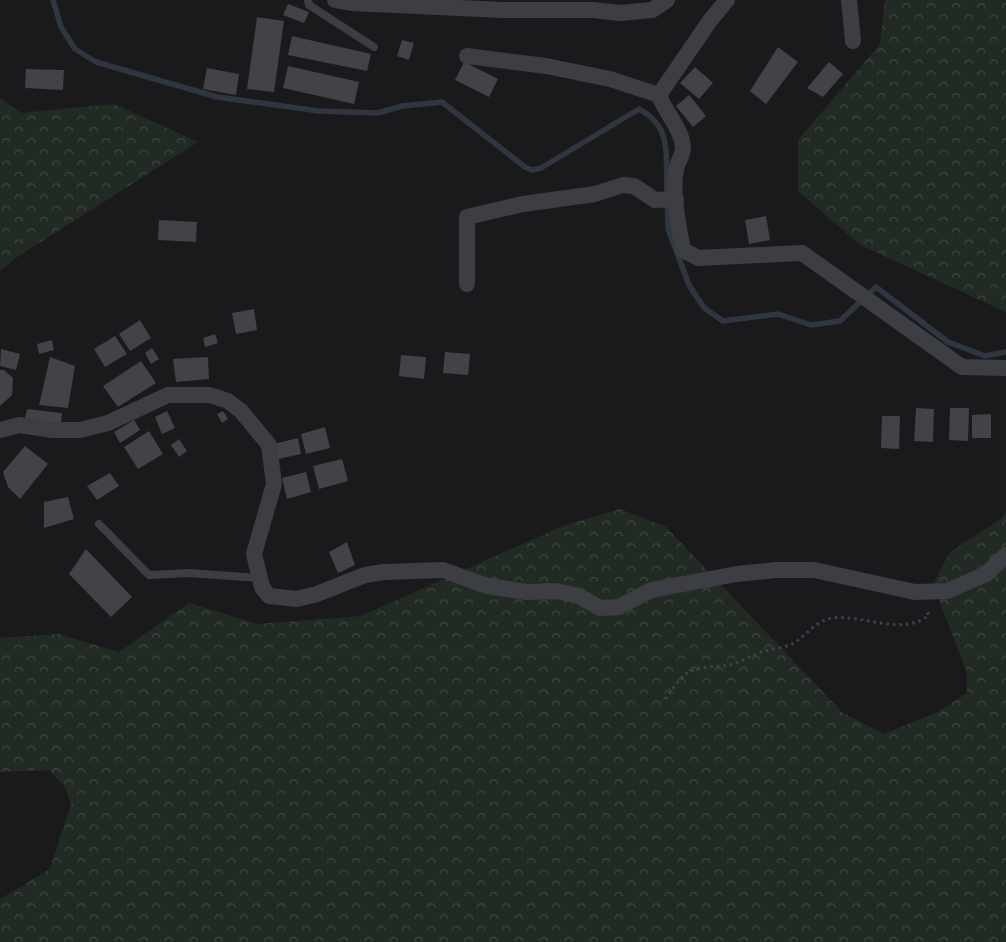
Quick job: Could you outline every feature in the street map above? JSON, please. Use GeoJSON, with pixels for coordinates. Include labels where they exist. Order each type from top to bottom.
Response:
{"type":"FeatureCollection","features":[{"type":"Feature","properties":{"kind":"street"},"geometry":{"type":"LineString","coordinates":[[334,0],[351,3],[503,10],[592,10],[620,13],[644,6],[652,10],[667,0]]}},
{"type":"Feature","properties":{"kind":"street"},"geometry":{"type":"LineString","coordinates":[[727,0],[709,22],[660,95],[664,109],[676,125],[683,148],[669,199],[683,250],[698,258],[802,253],[962,367],[1006,368]]}},
{"type":"Feature","properties":{"kind":"street"},"geometry":{"type":"LineString","coordinates":[[849,0],[853,41]]}},
{"type":"Feature","properties":{"kind":"street"},"geometry":{"type":"LineString","coordinates":[[468,56],[546,66],[610,79],[660,95]]}},
{"type":"Feature","properties":{"kind":"street"},"geometry":{"type":"LineString","coordinates":[[467,284],[467,217],[523,204],[595,194],[623,185],[634,186],[654,200],[669,199]]}},
{"type":"Feature","properties":{"kind":"street"},"geometry":{"type":"LineString","coordinates":[[0,430],[19,425],[53,430],[80,430],[116,420],[168,395],[210,395],[228,401],[241,412],[269,445],[274,484],[271,501],[262,520],[254,554],[259,578],[269,596],[297,599],[317,594],[365,575],[384,572],[443,570],[486,586],[527,592],[556,591],[580,596],[600,608],[619,607],[651,590],[737,574],[776,570],[814,570],[915,592],[946,591],[986,574],[1006,555]]}},
{"type":"Feature","properties":{"kind":"lane"},"geometry":{"type":"LineString","coordinates":[[308,0],[309,5],[374,47]]}},
{"type":"Feature","properties":{"kind":"lane"},"geometry":{"type":"LineString","coordinates":[[99,524],[149,575],[189,573],[259,578]]}},
{"type":"Feature","properties":{"kind":"path"},"geometry":{"type":"LineString","coordinates":[[665,699],[687,673],[709,667],[731,665],[759,653],[793,643],[814,625],[831,618],[859,619],[877,624],[897,624],[922,621],[929,615],[926,609],[899,589]]}},
{"type":"Feature","properties":{"kind":"green space"},"geometry":{"type":"Polygon","coordinates":[[[885,0],[1006,0],[1006,312],[860,245],[798,191],[798,140],[880,44],[885,0]]]}},
{"type":"Feature","properties":{"kind":"green space"},"geometry":{"type":"Polygon","coordinates":[[[0,98],[21,113],[114,104],[198,142],[17,257],[0,271],[0,98]]]}},
{"type":"Feature","properties":{"kind":"green space"},"geometry":{"type":"Polygon","coordinates":[[[620,509],[666,527],[843,713],[884,734],[938,712],[967,693],[967,673],[933,584],[950,552],[1002,518],[1006,511],[1006,942],[0,942],[0,899],[50,869],[71,804],[65,787],[49,770],[0,772],[0,638],[59,634],[119,652],[189,603],[258,624],[361,616],[563,526],[620,509]]]}},
{"type":"Feature","properties":{"kind":"building"},"geometry":{"type":"Polygon","coordinates":[[[288,4],[309,12],[304,23],[283,15],[288,4]]]}},
{"type":"Feature","properties":{"kind":"building"},"geometry":{"type":"Polygon","coordinates":[[[257,17],[284,21],[274,92],[247,89],[257,17]]]}},
{"type":"Feature","properties":{"kind":"building"},"geometry":{"type":"Polygon","coordinates":[[[292,36],[371,54],[367,71],[288,55],[292,36]]]}},
{"type":"Feature","properties":{"kind":"building"},"geometry":{"type":"Polygon","coordinates":[[[402,40],[414,43],[409,60],[397,56],[402,40]]]}},
{"type":"Feature","properties":{"kind":"building"},"geometry":{"type":"Polygon","coordinates":[[[778,47],[798,62],[766,104],[750,91],[778,47]]]}},
{"type":"Feature","properties":{"kind":"building"},"geometry":{"type":"Polygon","coordinates":[[[464,62],[498,79],[489,97],[455,80],[464,62]]]}},
{"type":"Feature","properties":{"kind":"building"},"geometry":{"type":"Polygon","coordinates":[[[829,62],[843,74],[823,97],[807,88],[829,62]]]}},
{"type":"Feature","properties":{"kind":"building"},"geometry":{"type":"Polygon","coordinates":[[[288,66],[359,82],[354,104],[283,88],[288,66]]]}},
{"type":"Feature","properties":{"kind":"building"},"geometry":{"type":"Polygon","coordinates":[[[695,67],[713,83],[699,99],[680,83],[695,67]]]}},
{"type":"Feature","properties":{"kind":"building"},"geometry":{"type":"Polygon","coordinates":[[[207,68],[239,74],[236,95],[203,89],[207,68]]]}},
{"type":"Feature","properties":{"kind":"building"},"geometry":{"type":"Polygon","coordinates":[[[26,69],[64,70],[63,90],[25,88],[26,69]]]}},
{"type":"Feature","properties":{"kind":"building"},"geometry":{"type":"Polygon","coordinates":[[[689,95],[706,116],[693,127],[676,106],[689,95]]]}},
{"type":"Feature","properties":{"kind":"building"},"geometry":{"type":"Polygon","coordinates":[[[766,216],[770,240],[749,244],[745,220],[766,216]]]}},
{"type":"Feature","properties":{"kind":"building"},"geometry":{"type":"Polygon","coordinates":[[[159,220],[197,222],[196,242],[158,240],[159,220]]]}},
{"type":"Feature","properties":{"kind":"building"},"geometry":{"type":"Polygon","coordinates":[[[254,309],[257,330],[236,334],[232,313],[254,309]]]}},
{"type":"Feature","properties":{"kind":"building"},"geometry":{"type":"Polygon","coordinates":[[[140,320],[151,338],[130,351],[119,334],[140,320]]]}},
{"type":"Feature","properties":{"kind":"building"},"geometry":{"type":"Polygon","coordinates":[[[215,334],[218,343],[205,347],[203,338],[215,334]]]}},
{"type":"Feature","properties":{"kind":"building"},"geometry":{"type":"Polygon","coordinates":[[[115,336],[127,354],[105,367],[94,349],[115,336]]]}},
{"type":"Feature","properties":{"kind":"building"},"geometry":{"type":"Polygon","coordinates":[[[52,340],[54,350],[39,354],[37,344],[52,340]]]}},
{"type":"Feature","properties":{"kind":"building"},"geometry":{"type":"Polygon","coordinates":[[[152,348],[159,359],[151,364],[145,353],[152,348]]]}},
{"type":"Feature","properties":{"kind":"building"},"geometry":{"type":"Polygon","coordinates":[[[1,349],[20,354],[16,370],[0,366],[1,349]]]}},
{"type":"Feature","properties":{"kind":"building"},"geometry":{"type":"Polygon","coordinates":[[[445,352],[470,354],[468,375],[443,373],[445,352]]]}},
{"type":"Feature","properties":{"kind":"building"},"geometry":{"type":"Polygon","coordinates":[[[401,355],[426,357],[424,379],[399,376],[401,355]]]}},
{"type":"Feature","properties":{"kind":"building"},"geometry":{"type":"Polygon","coordinates":[[[50,357],[75,366],[68,408],[39,405],[50,357]]]}},
{"type":"Feature","properties":{"kind":"building"},"geometry":{"type":"Polygon","coordinates":[[[208,357],[209,379],[176,382],[173,359],[208,357]]]}},
{"type":"Feature","properties":{"kind":"building"},"geometry":{"type":"Polygon","coordinates":[[[141,361],[156,383],[118,407],[103,386],[141,361]]]}},
{"type":"Feature","properties":{"kind":"building"},"geometry":{"type":"Polygon","coordinates":[[[0,370],[4,370],[13,378],[12,395],[0,406],[0,370]]]}},
{"type":"Feature","properties":{"kind":"building"},"geometry":{"type":"Polygon","coordinates":[[[916,408],[934,409],[933,442],[914,441],[916,408]]]}},
{"type":"Feature","properties":{"kind":"building"},"geometry":{"type":"Polygon","coordinates":[[[950,408],[969,408],[968,441],[949,440],[950,408]]]}},
{"type":"Feature","properties":{"kind":"building"},"geometry":{"type":"Polygon","coordinates":[[[27,409],[62,413],[61,424],[25,419],[27,409]]]}},
{"type":"Feature","properties":{"kind":"building"},"geometry":{"type":"Polygon","coordinates":[[[167,411],[175,428],[162,434],[155,417],[167,411]]]}},
{"type":"Feature","properties":{"kind":"building"},"geometry":{"type":"Polygon","coordinates":[[[223,411],[228,419],[222,423],[217,414],[223,411]]]}},
{"type":"Feature","properties":{"kind":"building"},"geometry":{"type":"Polygon","coordinates":[[[991,414],[991,438],[972,438],[972,415],[991,414]]]}},
{"type":"Feature","properties":{"kind":"building"},"geometry":{"type":"Polygon","coordinates":[[[882,416],[900,416],[899,449],[881,448],[882,416]]]}},
{"type":"Feature","properties":{"kind":"building"},"geometry":{"type":"Polygon","coordinates":[[[134,420],[140,430],[120,443],[114,432],[134,420]]]}},
{"type":"Feature","properties":{"kind":"building"},"geometry":{"type":"Polygon","coordinates":[[[325,427],[330,448],[306,454],[301,434],[325,427]]]}},
{"type":"Feature","properties":{"kind":"building"},"geometry":{"type":"Polygon","coordinates":[[[149,431],[163,454],[138,469],[124,447],[149,431]]]}},
{"type":"Feature","properties":{"kind":"building"},"geometry":{"type":"Polygon","coordinates":[[[298,438],[301,454],[278,459],[274,444],[298,438]]]}},
{"type":"Feature","properties":{"kind":"building"},"geometry":{"type":"Polygon","coordinates":[[[179,439],[187,451],[179,457],[171,445],[179,439]]]}},
{"type":"Feature","properties":{"kind":"building"},"geometry":{"type":"Polygon","coordinates":[[[25,446],[48,464],[20,499],[8,487],[3,472],[25,446]]]}},
{"type":"Feature","properties":{"kind":"building"},"geometry":{"type":"Polygon","coordinates":[[[342,459],[348,481],[319,489],[313,466],[342,459]]]}},
{"type":"Feature","properties":{"kind":"building"},"geometry":{"type":"Polygon","coordinates":[[[306,472],[311,492],[287,499],[282,478],[306,472]]]}},
{"type":"Feature","properties":{"kind":"building"},"geometry":{"type":"Polygon","coordinates":[[[110,473],[119,486],[97,500],[87,486],[110,473]]]}},
{"type":"Feature","properties":{"kind":"building"},"geometry":{"type":"Polygon","coordinates":[[[68,497],[74,519],[44,528],[44,502],[68,497]]]}},
{"type":"Feature","properties":{"kind":"building"},"geometry":{"type":"Polygon","coordinates":[[[347,542],[355,565],[338,573],[329,552],[347,542]]]}},
{"type":"Feature","properties":{"kind":"building"},"geometry":{"type":"Polygon","coordinates":[[[86,549],[132,597],[111,617],[69,574],[86,549]]]}},
{"type":"Feature","properties":{"kind":"waterway"},"geometry":{"type":"LineString","coordinates":[[53,0],[61,27],[75,49],[96,62],[217,97],[319,111],[378,113],[402,106],[442,102],[525,167],[532,170],[541,168],[639,109],[658,125],[663,134],[666,155],[667,192]]}},
{"type":"Feature","properties":{"kind":"waterway"},"geometry":{"type":"LineString","coordinates":[[667,201],[668,229],[689,285],[704,308],[723,321],[778,314],[811,325],[840,321],[876,287],[948,342],[985,356],[1006,352]]}}]}
